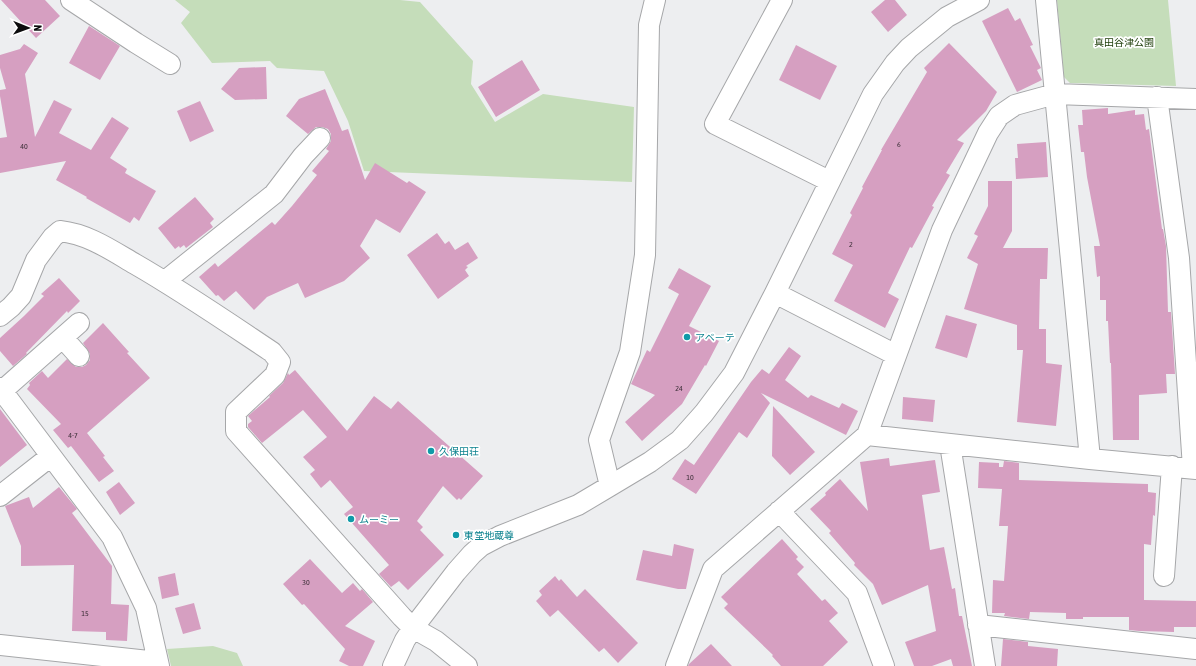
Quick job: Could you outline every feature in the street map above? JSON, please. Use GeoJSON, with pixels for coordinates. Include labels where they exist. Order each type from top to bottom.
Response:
{"type":"FeatureCollection","features":[{"type":"Feature","properties":{"kind":"street"},"geometry":{"type":"LineString","coordinates":[[71,0],[170,64]]}},
{"type":"Feature","properties":{"kind":"street"},"geometry":{"type":"LineString","coordinates":[[610,486],[599,440],[630,352],[645,255],[649,25],[655,0]]}},
{"type":"Feature","properties":{"kind":"street"},"geometry":{"type":"LineString","coordinates":[[782,0],[715,124],[829,181]]}},
{"type":"Feature","properties":{"kind":"street"},"geometry":{"type":"LineString","coordinates":[[393,666],[405,640],[413,628],[456,572],[481,546],[500,536],[578,504],[610,486],[650,462],[680,440],[704,413],[734,373],[873,94],[894,63],[910,48],[947,17],[979,0]]}},
{"type":"Feature","properties":{"kind":"street"},"geometry":{"type":"LineString","coordinates":[[1046,0],[1090,459]]}},
{"type":"Feature","properties":{"kind":"street"},"geometry":{"type":"LineString","coordinates":[[676,666],[713,569],[867,435],[942,230],[988,133],[999,116],[1015,105],[1055,94],[1196,99]]}},
{"type":"Feature","properties":{"kind":"street"},"geometry":{"type":"LineString","coordinates":[[867,435],[1090,459],[1194,468],[1178,258],[1157,97]]}},
{"type":"Feature","properties":{"kind":"street"},"geometry":{"type":"LineString","coordinates":[[165,281],[274,194],[303,156],[320,138]]}},
{"type":"Feature","properties":{"kind":"street"},"geometry":{"type":"LineString","coordinates":[[0,316],[21,296],[36,260],[53,237],[60,231],[73,232],[94,240],[165,281],[272,352],[280,362],[274,375],[236,412],[236,431],[413,628],[436,641],[467,666]]}},
{"type":"Feature","properties":{"kind":"street"},"geometry":{"type":"LineString","coordinates":[[775,293],[896,355]]}},
{"type":"Feature","properties":{"kind":"street"},"geometry":{"type":"LineString","coordinates":[[0,645],[63,659],[158,664],[146,608],[112,537],[1,389],[79,323]]}},
{"type":"Feature","properties":{"kind":"street"},"geometry":{"type":"LineString","coordinates":[[63,338],[79,356]]}},
{"type":"Feature","properties":{"kind":"street"},"geometry":{"type":"LineString","coordinates":[[950,444],[985,666]]}},
{"type":"Feature","properties":{"kind":"street"},"geometry":{"type":"LineString","coordinates":[[0,496],[51,456]]}},
{"type":"Feature","properties":{"kind":"street"},"geometry":{"type":"LineString","coordinates":[[1164,576],[1172,466]]}},
{"type":"Feature","properties":{"kind":"street"},"geometry":{"type":"LineString","coordinates":[[779,511],[857,593],[884,666]]}},
{"type":"Feature","properties":{"kind":"street"},"geometry":{"type":"LineString","coordinates":[[978,625],[1196,649]]}},
{"type":"Feature","properties":{"kind":"green space"},"geometry":{"type":"Polygon","coordinates":[[[175,0],[400,0],[420,2],[473,61],[471,84],[495,122],[543,94],[634,107],[632,182],[364,171],[348,121],[324,71],[277,68],[270,61],[212,63],[181,23],[190,12],[175,0]]]}},
{"type":"Feature","properties":{"kind":"green space","name":"真田谷津公園"},"geometry":{"type":"Polygon","coordinates":[[[1057,0],[1168,0],[1176,86],[1070,83],[1064,77],[1057,0]]]}},
{"type":"Feature","properties":{"kind":"green space"},"geometry":{"type":"Polygon","coordinates":[[[213,646],[237,653],[243,666],[171,666],[167,649],[213,646]]]}},
{"type":"Feature","properties":{"kind":"building"},"geometry":{"type":"Polygon","coordinates":[[[1,0],[45,0],[60,16],[36,38],[1,0]]]}},
{"type":"Feature","properties":{"kind":"building"},"geometry":{"type":"Polygon","coordinates":[[[885,0],[895,0],[907,15],[888,32],[871,12],[885,0]]]}},
{"type":"Feature","properties":{"kind":"building"},"geometry":{"type":"Polygon","coordinates":[[[1008,8],[1015,21],[1020,18],[1033,45],[1030,46],[1041,68],[1037,70],[1042,80],[1017,92],[982,21],[1008,8]]]}},
{"type":"Feature","properties":{"kind":"building"},"geometry":{"type":"Polygon","coordinates":[[[89,26],[120,46],[100,80],[69,63],[89,26]]]}},
{"type":"Feature","properties":{"kind":"building"},"geometry":{"type":"Polygon","coordinates":[[[949,43],[997,92],[986,111],[957,140],[964,143],[946,173],[950,175],[932,206],[934,207],[912,248],[910,247],[888,293],[899,299],[885,328],[834,301],[853,265],[832,254],[852,215],[850,213],[881,150],[927,72],[924,68],[949,43]]]}},
{"type":"Feature","properties":{"kind":"building"},"geometry":{"type":"Polygon","coordinates":[[[24,44],[38,53],[25,74],[35,137],[54,100],[72,109],[59,133],[91,150],[112,117],[129,128],[110,158],[127,169],[125,173],[156,191],[139,221],[134,217],[130,223],[56,180],[66,161],[0,173],[0,138],[7,137],[0,96],[0,90],[6,89],[0,68],[0,55],[20,49],[24,44]]]}},
{"type":"Feature","properties":{"kind":"building"},"geometry":{"type":"Polygon","coordinates":[[[796,45],[837,66],[820,100],[779,80],[796,45]]]}},
{"type":"Feature","properties":{"kind":"building"},"geometry":{"type":"Polygon","coordinates":[[[522,60],[540,90],[496,117],[478,87],[522,60]]]}},
{"type":"Feature","properties":{"kind":"building"},"geometry":{"type":"Polygon","coordinates":[[[266,67],[267,99],[235,100],[221,89],[239,68],[266,67]]]}},
{"type":"Feature","properties":{"kind":"building"},"geometry":{"type":"Polygon","coordinates":[[[325,89],[342,131],[348,129],[365,180],[375,163],[407,183],[409,181],[426,192],[400,233],[376,219],[360,246],[370,258],[344,281],[305,298],[298,283],[267,297],[254,310],[236,291],[224,301],[218,295],[216,296],[199,277],[215,263],[218,267],[272,222],[275,225],[317,175],[312,171],[329,151],[326,149],[331,141],[331,134],[328,129],[316,127],[308,134],[286,116],[299,99],[325,89]]]}},
{"type":"Feature","properties":{"kind":"building"},"geometry":{"type":"Polygon","coordinates":[[[200,101],[214,131],[190,142],[177,111],[200,101]]]}},
{"type":"Feature","properties":{"kind":"building"},"geometry":{"type":"Polygon","coordinates":[[[1108,108],[1108,114],[1135,110],[1135,115],[1144,114],[1146,130],[1149,129],[1162,229],[1166,246],[1168,312],[1171,312],[1175,374],[1166,374],[1167,393],[1139,395],[1139,440],[1113,440],[1111,363],[1108,321],[1106,321],[1106,300],[1100,300],[1100,276],[1097,277],[1094,246],[1100,246],[1087,177],[1084,152],[1081,152],[1078,125],[1083,125],[1082,110],[1108,108]]]}},
{"type":"Feature","properties":{"kind":"building"},"geometry":{"type":"Polygon","coordinates":[[[1046,142],[1048,177],[1016,179],[1015,158],[1018,158],[1017,144],[1046,142]]]}},
{"type":"Feature","properties":{"kind":"building"},"geometry":{"type":"Polygon","coordinates":[[[988,181],[1012,181],[1012,231],[1003,248],[1048,248],[1047,279],[1040,279],[1039,329],[1046,329],[1046,363],[1062,365],[1056,426],[1017,422],[1023,350],[1017,350],[1017,325],[964,309],[978,264],[967,258],[978,236],[974,234],[988,206],[988,181]]]}},
{"type":"Feature","properties":{"kind":"building"},"geometry":{"type":"Polygon","coordinates":[[[195,197],[214,219],[210,223],[213,227],[186,248],[184,245],[175,249],[158,228],[195,197]]]}},
{"type":"Feature","properties":{"kind":"building"},"geometry":{"type":"Polygon","coordinates":[[[437,233],[445,244],[449,241],[455,250],[468,242],[478,258],[466,266],[468,267],[465,270],[469,276],[438,299],[407,255],[437,233]]]}},
{"type":"Feature","properties":{"kind":"building"},"geometry":{"type":"Polygon","coordinates":[[[679,268],[711,286],[689,326],[719,341],[706,366],[705,365],[682,404],[642,441],[625,422],[655,395],[631,384],[647,350],[650,352],[679,294],[668,288],[679,268]]]}},
{"type":"Feature","properties":{"kind":"building"},"geometry":{"type":"Polygon","coordinates":[[[59,278],[80,301],[68,313],[67,311],[26,353],[27,354],[13,366],[0,351],[0,338],[44,296],[41,294],[59,278]]]}},
{"type":"Feature","properties":{"kind":"building"},"geometry":{"type":"Polygon","coordinates":[[[946,315],[977,324],[967,358],[935,348],[946,315]]]}},
{"type":"Feature","properties":{"kind":"building"},"geometry":{"type":"Polygon","coordinates":[[[103,323],[129,352],[127,353],[150,378],[87,433],[105,456],[103,457],[114,471],[99,482],[71,446],[68,448],[53,430],[61,424],[27,389],[30,385],[29,383],[42,371],[48,378],[67,359],[76,367],[86,365],[90,360],[90,354],[83,343],[103,323]]]}},
{"type":"Feature","properties":{"kind":"building"},"geometry":{"type":"Polygon","coordinates":[[[789,347],[801,356],[785,380],[808,398],[811,395],[839,408],[842,403],[858,411],[846,435],[761,393],[770,403],[747,438],[739,432],[696,494],[672,479],[685,459],[694,465],[751,382],[762,369],[769,374],[789,347]]]}},
{"type":"Feature","properties":{"kind":"building"},"geometry":{"type":"Polygon","coordinates":[[[295,370],[347,431],[374,396],[391,409],[398,401],[483,476],[461,500],[459,498],[457,500],[443,486],[417,521],[423,527],[420,530],[444,555],[408,590],[399,581],[391,587],[379,574],[389,565],[344,514],[353,507],[330,480],[321,488],[310,474],[315,470],[303,457],[327,437],[303,410],[262,443],[248,427],[248,424],[252,421],[248,416],[270,397],[269,396],[283,383],[288,373],[289,375],[295,370]]]}},
{"type":"Feature","properties":{"kind":"building"},"geometry":{"type":"Polygon","coordinates":[[[903,397],[935,400],[933,422],[902,419],[903,397]]]}},
{"type":"Feature","properties":{"kind":"building"},"geometry":{"type":"Polygon","coordinates":[[[773,406],[815,452],[790,475],[772,456],[773,406]]]}},
{"type":"Feature","properties":{"kind":"building"},"geometry":{"type":"Polygon","coordinates":[[[0,409],[27,445],[0,467],[0,409]]]}},
{"type":"Feature","properties":{"kind":"building"},"geometry":{"type":"Polygon","coordinates":[[[889,458],[890,466],[935,460],[940,492],[922,495],[930,550],[944,547],[952,589],[955,588],[959,616],[962,616],[972,666],[953,666],[951,659],[932,666],[914,666],[905,642],[936,631],[928,585],[882,605],[873,584],[854,565],[855,563],[829,533],[831,531],[810,509],[826,495],[825,493],[840,479],[868,511],[860,462],[889,458]]]}},
{"type":"Feature","properties":{"kind":"building"},"geometry":{"type":"Polygon","coordinates":[[[1004,461],[1019,463],[1019,480],[1148,484],[1148,492],[1156,493],[1155,516],[1153,515],[1151,545],[1144,544],[1144,600],[1196,601],[1196,627],[1174,627],[1174,632],[1139,631],[1129,630],[1129,617],[1083,617],[1083,619],[1066,619],[1066,613],[1030,612],[1029,619],[1004,616],[1005,613],[992,613],[993,580],[1004,581],[1008,526],[999,526],[1002,489],[978,488],[979,462],[999,463],[999,467],[1003,467],[1004,461]]]}},
{"type":"Feature","properties":{"kind":"building"},"geometry":{"type":"Polygon","coordinates":[[[119,482],[135,503],[120,515],[106,492],[119,482]]]}},
{"type":"Feature","properties":{"kind":"building"},"geometry":{"type":"Polygon","coordinates":[[[59,487],[77,509],[72,513],[112,566],[111,604],[129,605],[127,641],[106,640],[106,632],[72,631],[74,565],[21,566],[21,546],[5,506],[29,497],[33,508],[59,487]]]}},
{"type":"Feature","properties":{"kind":"building"},"geometry":{"type":"Polygon","coordinates":[[[782,539],[798,557],[796,559],[804,567],[797,574],[822,601],[825,599],[838,613],[829,621],[848,642],[823,666],[781,666],[772,656],[773,655],[724,608],[728,604],[721,597],[782,539]]]}},
{"type":"Feature","properties":{"kind":"building"},"geometry":{"type":"Polygon","coordinates":[[[674,544],[694,549],[686,589],[678,589],[636,580],[643,550],[672,556],[674,544]]]}},
{"type":"Feature","properties":{"kind":"building"},"geometry":{"type":"Polygon","coordinates":[[[310,559],[342,593],[353,583],[360,591],[362,589],[373,602],[345,626],[375,641],[363,666],[349,666],[339,661],[345,649],[304,604],[302,605],[283,584],[310,559]]]}},
{"type":"Feature","properties":{"kind":"building"},"geometry":{"type":"Polygon","coordinates":[[[175,573],[179,595],[162,599],[158,577],[175,573]]]}},
{"type":"Feature","properties":{"kind":"building"},"geometry":{"type":"Polygon","coordinates":[[[555,576],[559,581],[561,579],[577,597],[585,589],[638,643],[618,663],[604,648],[599,652],[558,610],[550,617],[536,601],[542,595],[539,591],[555,576]]]}},
{"type":"Feature","properties":{"kind":"building"},"geometry":{"type":"Polygon","coordinates":[[[194,603],[201,629],[183,634],[175,608],[194,603]]]}},
{"type":"Feature","properties":{"kind":"building"},"geometry":{"type":"Polygon","coordinates":[[[1003,639],[1028,642],[1028,646],[1058,649],[1057,666],[1001,666],[1003,639]]]}},
{"type":"Feature","properties":{"kind":"building"},"geometry":{"type":"Polygon","coordinates":[[[711,644],[732,666],[688,666],[689,664],[711,644]]]}},
{"type":"Feature","properties":{"kind":"place","name":"アベーテ"},"geometry":{"type":"Point","coordinates":[687,337]}},
{"type":"Feature","properties":{"kind":"place","name":"久保田荘"},"geometry":{"type":"Point","coordinates":[431,451]}},
{"type":"Feature","properties":{"kind":"place","name":"ムーミー"},"geometry":{"type":"Point","coordinates":[351,519]}},
{"type":"Feature","properties":{"kind":"place","name":"東堂地蔵尊"},"geometry":{"type":"Point","coordinates":[456,535]}}]}
